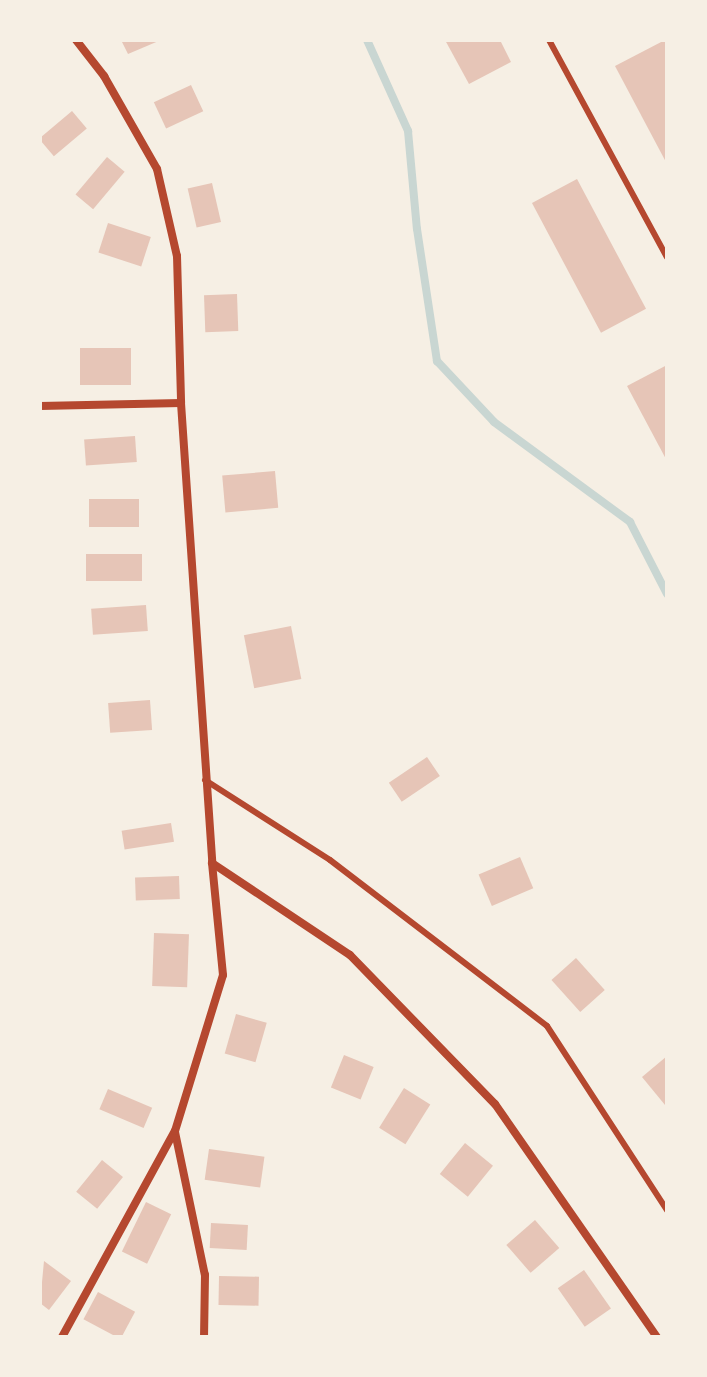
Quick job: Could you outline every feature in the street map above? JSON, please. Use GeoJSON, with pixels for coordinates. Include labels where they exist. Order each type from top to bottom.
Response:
{"type":"FeatureCollection","features":[{"type":"Feature","properties":{"kind":"street"},"geometry":{"type":"LineString","coordinates":[[62,1337],[175,1131],[223,975],[205,780],[181,403],[177,256],[157,169],[104,76],[76,40]]}},
{"type":"Feature","properties":{"kind":"street"},"geometry":{"type":"LineString","coordinates":[[40,406],[181,403]]}},
{"type":"Feature","properties":{"kind":"street"},"geometry":{"type":"LineString","coordinates":[[212,863],[350,955],[495,1104],[657,1337]]}},
{"type":"Feature","properties":{"kind":"street"},"geometry":{"type":"LineString","coordinates":[[175,1131],[205,1275],[204,1337]]}},
{"type":"Feature","properties":{"kind":"lane"},"geometry":{"type":"LineString","coordinates":[[549,40],[667,257]]}},
{"type":"Feature","properties":{"kind":"lane"},"geometry":{"type":"LineString","coordinates":[[205,780],[330,860],[547,1026],[667,1210]]}},
{"type":"Feature","properties":{"kind":"building"},"geometry":{"type":"Polygon","coordinates":[[[121,40],[161,40],[128,54],[121,40]]]}},
{"type":"Feature","properties":{"kind":"building"},"geometry":{"type":"Polygon","coordinates":[[[445,40],[500,40],[511,62],[469,84],[445,40]]]}},
{"type":"Feature","properties":{"kind":"building"},"geometry":{"type":"Polygon","coordinates":[[[667,40],[667,164],[615,66],[667,40]]]}},
{"type":"Feature","properties":{"kind":"building"},"geometry":{"type":"Polygon","coordinates":[[[191,85],[203,111],[166,129],[154,102],[191,85]]]}},
{"type":"Feature","properties":{"kind":"building"},"geometry":{"type":"Polygon","coordinates":[[[72,111],[87,129],[54,156],[40,138],[72,111]]]}},
{"type":"Feature","properties":{"kind":"building"},"geometry":{"type":"Polygon","coordinates":[[[107,157],[125,172],[93,209],[76,195],[107,157]]]}},
{"type":"Feature","properties":{"kind":"building"},"geometry":{"type":"Polygon","coordinates":[[[577,179],[646,309],[601,333],[532,203],[577,179]]]}},
{"type":"Feature","properties":{"kind":"building"},"geometry":{"type":"Polygon","coordinates":[[[212,183],[221,222],[197,228],[188,189],[212,183]]]}},
{"type":"Feature","properties":{"kind":"building"},"geometry":{"type":"Polygon","coordinates":[[[108,223],[151,237],[141,266],[98,252],[108,223]]]}},
{"type":"Feature","properties":{"kind":"building"},"geometry":{"type":"Polygon","coordinates":[[[237,294],[238,331],[205,332],[204,295],[237,294]]]}},
{"type":"Feature","properties":{"kind":"building"},"geometry":{"type":"Polygon","coordinates":[[[80,348],[131,348],[131,385],[80,385],[80,348]]]}},
{"type":"Feature","properties":{"kind":"building"},"geometry":{"type":"Polygon","coordinates":[[[667,365],[667,461],[627,386],[667,365]]]}},
{"type":"Feature","properties":{"kind":"building"},"geometry":{"type":"Polygon","coordinates":[[[135,436],[137,462],[86,465],[84,440],[135,436]]]}},
{"type":"Feature","properties":{"kind":"building"},"geometry":{"type":"Polygon","coordinates":[[[275,471],[278,508],[225,512],[222,476],[275,471]]]}},
{"type":"Feature","properties":{"kind":"building"},"geometry":{"type":"Polygon","coordinates":[[[89,499],[139,499],[139,527],[89,527],[89,499]]]}},
{"type":"Feature","properties":{"kind":"building"},"geometry":{"type":"Polygon","coordinates":[[[86,554],[142,554],[142,581],[86,581],[86,554]]]}},
{"type":"Feature","properties":{"kind":"building"},"geometry":{"type":"Polygon","coordinates":[[[146,605],[148,631],[93,635],[91,609],[146,605]]]}},
{"type":"Feature","properties":{"kind":"building"},"geometry":{"type":"Polygon","coordinates":[[[291,626],[301,679],[254,688],[244,635],[291,626]]]}},
{"type":"Feature","properties":{"kind":"building"},"geometry":{"type":"Polygon","coordinates":[[[150,700],[152,730],[110,733],[108,703],[150,700]]]}},
{"type":"Feature","properties":{"kind":"building"},"geometry":{"type":"Polygon","coordinates":[[[427,757],[440,776],[402,802],[389,783],[427,757]]]}},
{"type":"Feature","properties":{"kind":"building"},"geometry":{"type":"Polygon","coordinates":[[[171,823],[174,842],[125,850],[122,831],[171,823]]]}},
{"type":"Feature","properties":{"kind":"building"},"geometry":{"type":"Polygon","coordinates":[[[520,857],[533,888],[492,906],[479,875],[520,857]]]}},
{"type":"Feature","properties":{"kind":"building"},"geometry":{"type":"Polygon","coordinates":[[[179,876],[180,899],[136,901],[135,878],[179,876]]]}},
{"type":"Feature","properties":{"kind":"building"},"geometry":{"type":"Polygon","coordinates":[[[154,933],[189,934],[187,987],[152,986],[154,933]]]}},
{"type":"Feature","properties":{"kind":"building"},"geometry":{"type":"Polygon","coordinates":[[[576,958],[605,990],[580,1012],[551,980],[576,958]]]}},
{"type":"Feature","properties":{"kind":"building"},"geometry":{"type":"Polygon","coordinates":[[[236,1014],[267,1023],[255,1062],[225,1053],[236,1014]]]}},
{"type":"Feature","properties":{"kind":"building"},"geometry":{"type":"Polygon","coordinates":[[[344,1055],[374,1067],[361,1099],[331,1087],[344,1055]]]}},
{"type":"Feature","properties":{"kind":"building"},"geometry":{"type":"Polygon","coordinates":[[[667,1056],[667,1103],[665,1105],[642,1077],[667,1056]]]}},
{"type":"Feature","properties":{"kind":"building"},"geometry":{"type":"Polygon","coordinates":[[[404,1088],[430,1104],[405,1144],[379,1128],[404,1088]]]}},
{"type":"Feature","properties":{"kind":"building"},"geometry":{"type":"Polygon","coordinates":[[[108,1089],[152,1108],[144,1128],[99,1109],[108,1089]]]}},
{"type":"Feature","properties":{"kind":"building"},"geometry":{"type":"Polygon","coordinates":[[[465,1143],[493,1166],[468,1197],[440,1174],[465,1143]]]}},
{"type":"Feature","properties":{"kind":"building"},"geometry":{"type":"Polygon","coordinates":[[[209,1149],[264,1157],[260,1187],[205,1180],[209,1149]]]}},
{"type":"Feature","properties":{"kind":"building"},"geometry":{"type":"Polygon","coordinates":[[[102,1160],[123,1177],[97,1209],[76,1192],[102,1160]]]}},
{"type":"Feature","properties":{"kind":"building"},"geometry":{"type":"Polygon","coordinates":[[[146,1202],[171,1214],[147,1264],[122,1251],[146,1202]]]}},
{"type":"Feature","properties":{"kind":"building"},"geometry":{"type":"Polygon","coordinates":[[[535,1220],[559,1248],[531,1273],[506,1245],[535,1220]]]}},
{"type":"Feature","properties":{"kind":"building"},"geometry":{"type":"Polygon","coordinates":[[[211,1223],[248,1225],[247,1250],[210,1248],[211,1223]]]}},
{"type":"Feature","properties":{"kind":"building"},"geometry":{"type":"Polygon","coordinates":[[[44,1261],[71,1281],[49,1310],[40,1303],[44,1261]]]}},
{"type":"Feature","properties":{"kind":"building"},"geometry":{"type":"Polygon","coordinates":[[[584,1270],[611,1309],[585,1327],[558,1288],[584,1270]]]}},
{"type":"Feature","properties":{"kind":"building"},"geometry":{"type":"Polygon","coordinates":[[[219,1276],[259,1277],[258,1306],[218,1305],[219,1276]]]}},
{"type":"Feature","properties":{"kind":"building"},"geometry":{"type":"Polygon","coordinates":[[[98,1292],[135,1312],[122,1337],[83,1319],[98,1292]]]}},
{"type":"Feature","properties":{"kind":"waterway"},"geometry":{"type":"LineString","coordinates":[[367,40],[408,131],[417,229],[437,361],[494,422],[630,522],[667,594]]}}]}
